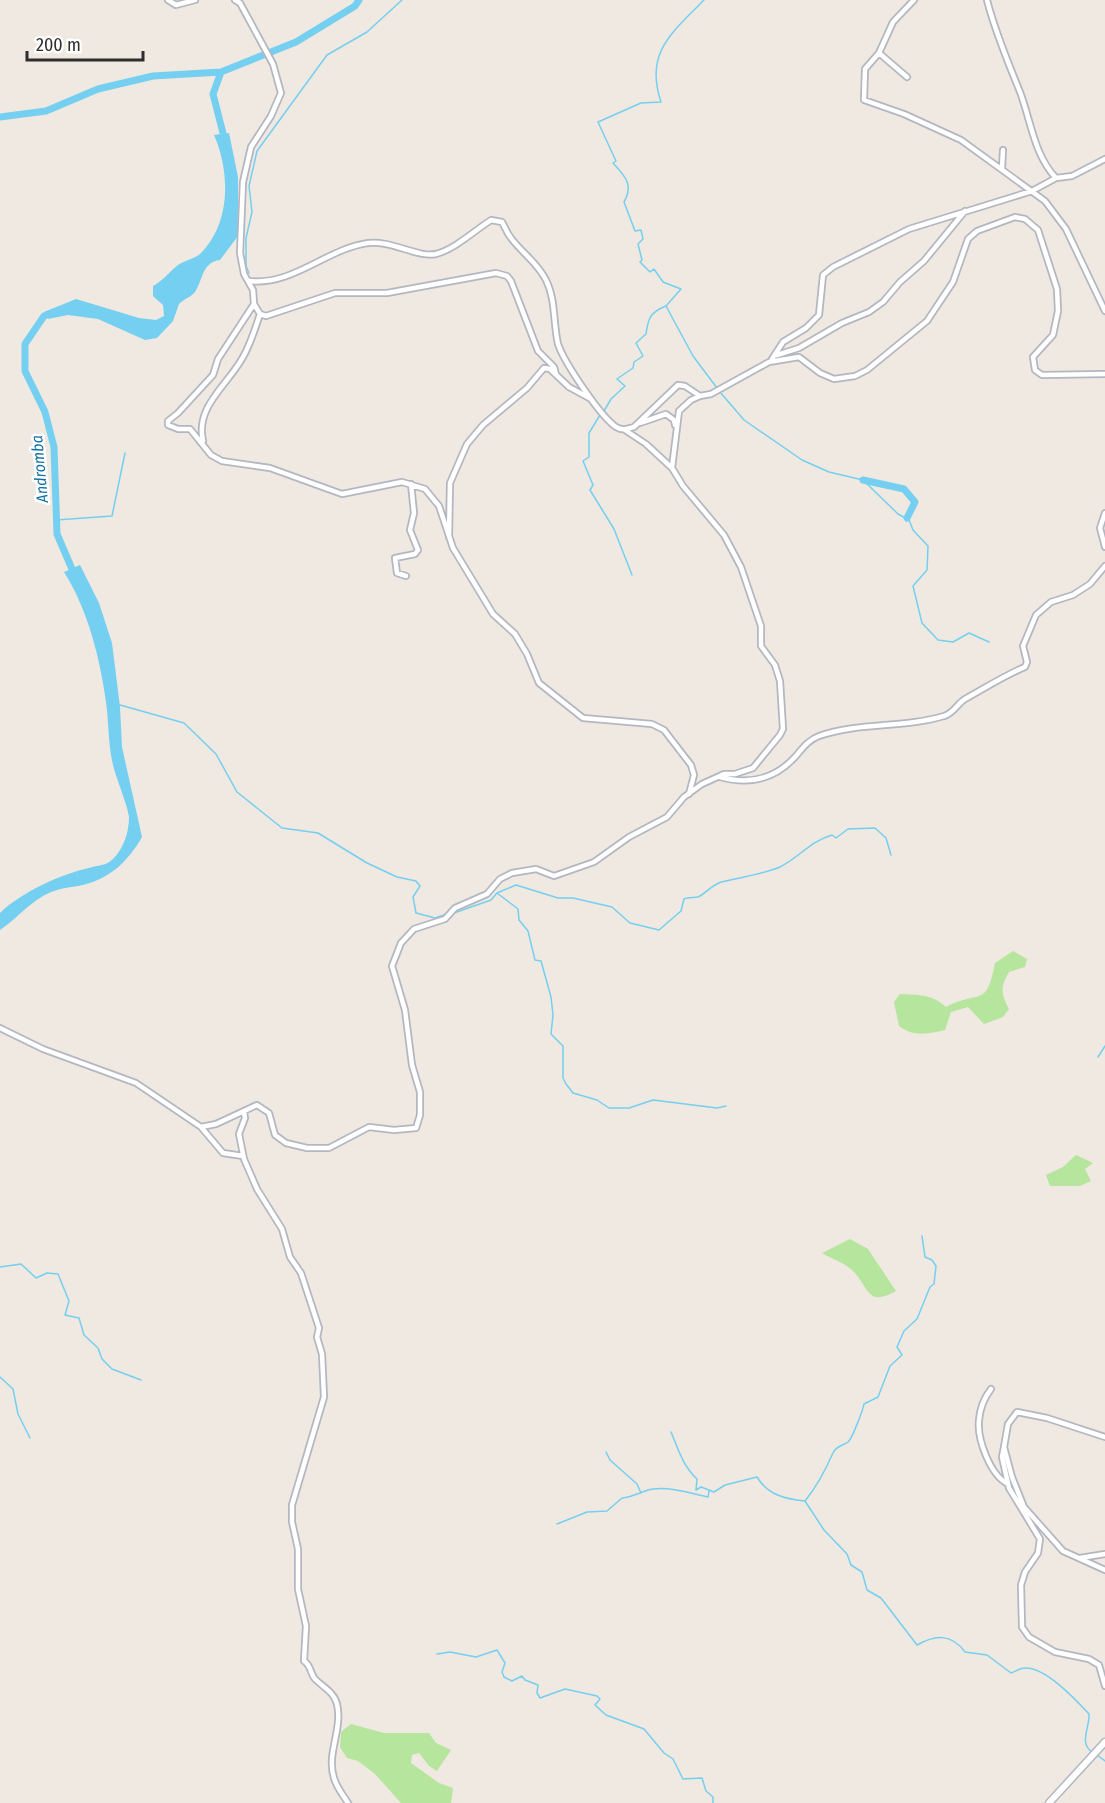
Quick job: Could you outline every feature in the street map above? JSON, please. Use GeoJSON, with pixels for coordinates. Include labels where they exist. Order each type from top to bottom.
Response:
{"type":"FeatureCollection","features":[{"type":"Feature","properties":{"kind":"street"},"geometry":{"type":"LineString","coordinates":[[168,0],[176,5],[195,0]]}},
{"type":"Feature","properties":{"kind":"street"},"geometry":{"type":"LineString","coordinates":[[914,0],[893,22],[879,53],[865,69],[864,100],[904,114],[961,140],[1045,201],[1066,229],[1105,311]]}},
{"type":"Feature","properties":{"kind":"street"},"geometry":{"type":"LineString","coordinates":[[987,0],[1000,46],[1020,92],[1043,161],[1056,178]]}},
{"type":"Feature","properties":{"kind":"street"},"geometry":{"type":"LineString","coordinates":[[239,1],[261,39],[280,82],[279,102],[251,147],[243,182],[240,253],[244,274],[249,281],[254,303],[260,314],[274,315],[307,300],[335,293],[406,291],[496,273],[507,276],[512,281],[538,351],[554,368],[556,374]]}},
{"type":"Feature","properties":{"kind":"street"},"geometry":{"type":"LineString","coordinates":[[879,53],[907,77]]}},
{"type":"Feature","properties":{"kind":"street"},"geometry":{"type":"LineString","coordinates":[[1002,170],[1000,162],[1003,150]]}},
{"type":"Feature","properties":{"kind":"street"},"geometry":{"type":"LineString","coordinates":[[777,355],[783,342],[806,328],[819,315],[825,271],[909,228],[1032,190],[1056,178],[1072,176],[1105,159]]}},
{"type":"Feature","properties":{"kind":"street"},"geometry":{"type":"LineString","coordinates":[[675,426],[683,405],[700,396],[711,394],[769,362],[777,355],[799,348],[842,323],[869,312],[883,302],[900,282],[924,261],[965,211]]}},
{"type":"Feature","properties":{"kind":"street"},"geometry":{"type":"LineString","coordinates":[[769,362],[800,357],[820,373],[834,379],[855,376],[867,370],[891,349],[911,337],[927,321],[953,282],[969,239],[977,231],[1015,217],[1025,219],[1038,230],[1058,289],[1058,311],[1053,335],[1033,357],[1035,370],[1042,375],[1105,374]]}},
{"type":"Feature","properties":{"kind":"street"},"geometry":{"type":"LineString","coordinates":[[201,1127],[216,1124],[257,1105],[265,1108],[269,1113],[275,1135],[286,1143],[307,1148],[329,1148],[369,1127],[394,1130],[416,1128],[420,1115],[420,1092],[412,1065],[405,1011],[392,966],[406,936],[425,924],[445,919],[455,908],[487,894],[500,879],[512,873],[536,869],[554,876],[594,862],[637,832],[667,817],[689,794],[720,777],[753,768],[772,748],[783,729],[780,681],[761,645],[763,632],[741,567],[724,535],[683,486],[672,468],[646,444],[617,427],[591,399],[558,345],[551,290],[546,280],[538,265],[517,245],[502,222],[491,220],[453,245],[432,255],[391,244],[366,243],[277,280],[249,281]]}},
{"type":"Feature","properties":{"kind":"street"},"geometry":{"type":"LineString","coordinates":[[254,303],[218,359],[213,375],[168,421],[171,428],[190,429],[212,455],[222,461],[270,468],[342,494],[393,483],[411,484],[432,494],[439,506],[449,539],[493,614],[514,633],[527,654],[539,683],[583,718],[652,724],[664,730],[690,765],[694,775],[689,794]]}},
{"type":"Feature","properties":{"kind":"street"},"geometry":{"type":"LineString","coordinates":[[204,445],[201,420],[210,401],[230,379],[251,343],[260,314]]}},
{"type":"Feature","properties":{"kind":"street"},"geometry":{"type":"LineString","coordinates":[[449,539],[450,483],[467,444],[483,425],[527,388],[538,372],[544,368],[550,369],[569,387],[591,399]]}},
{"type":"Feature","properties":{"kind":"street"},"geometry":{"type":"LineString","coordinates":[[638,424],[678,385],[685,386],[700,396]]}},
{"type":"Feature","properties":{"kind":"street"},"geometry":{"type":"LineString","coordinates":[[625,430],[666,414],[674,420],[672,468]]}},
{"type":"Feature","properties":{"kind":"street"},"geometry":{"type":"LineString","coordinates":[[406,576],[397,573],[395,558],[415,554],[418,550],[410,530],[414,513],[411,484]]}},
{"type":"Feature","properties":{"kind":"street"},"geometry":{"type":"LineString","coordinates":[[1105,513],[1100,528],[1105,547]]}},
{"type":"Feature","properties":{"kind":"street"},"geometry":{"type":"LineString","coordinates":[[720,777],[736,781],[765,778],[778,772],[807,743],[820,736],[863,727],[926,722],[944,717],[963,700],[1015,669],[1025,667],[1027,662],[1023,646],[1036,615],[1051,602],[1073,595],[1090,585],[1105,566]]}},
{"type":"Feature","properties":{"kind":"street"},"geometry":{"type":"LineString","coordinates":[[0,1028],[43,1049],[136,1083],[201,1127],[223,1153],[243,1156]]}},
{"type":"Feature","properties":{"kind":"street"},"geometry":{"type":"LineString","coordinates":[[244,1112],[245,1118],[239,1134],[243,1156],[257,1189],[282,1229],[290,1257],[301,1273],[319,1328],[317,1336],[322,1354],[324,1397],[292,1505],[292,1522],[298,1549],[298,1589],[306,1626],[304,1661],[309,1664],[316,1680],[326,1687],[337,1703],[337,1732],[331,1766],[337,1786],[348,1803]]}},
{"type":"Feature","properties":{"kind":"street"},"geometry":{"type":"LineString","coordinates":[[991,1389],[982,1403],[979,1421],[986,1453],[994,1470],[1008,1484]]}},
{"type":"Feature","properties":{"kind":"street"},"geometry":{"type":"LineString","coordinates":[[1105,1437],[1047,1418],[1017,1412],[1008,1424],[1002,1457],[1013,1499],[1040,1539],[1038,1553],[1025,1572],[1021,1585],[1022,1627],[1029,1637],[1055,1653],[1089,1659],[1099,1665],[1105,1686]]}},
{"type":"Feature","properties":{"kind":"street"},"geometry":{"type":"LineString","coordinates":[[1004,1447],[1012,1477],[1024,1507],[1048,1532],[1054,1543],[1075,1557],[1105,1569]]}},
{"type":"Feature","properties":{"kind":"street"},"geometry":{"type":"LineString","coordinates":[[1075,1557],[1105,1554]]}},
{"type":"Feature","properties":{"kind":"street"},"geometry":{"type":"LineString","coordinates":[[1048,1803],[1105,1742]]}},
{"type":"Feature","properties":{"kind":"green space"},"geometry":{"type":"Polygon","coordinates":[[[1013,951],[1027,959],[1025,967],[1009,972],[1004,982],[1003,995],[1009,1009],[1003,1017],[984,1024],[968,1007],[951,1012],[945,1030],[915,1033],[899,1026],[894,1002],[900,994],[930,997],[946,1007],[980,996],[988,987],[995,963],[1013,951]]]}},
{"type":"Feature","properties":{"kind":"green space"},"geometry":{"type":"Polygon","coordinates":[[[1076,1155],[1093,1163],[1085,1169],[1091,1181],[1080,1186],[1050,1186],[1046,1175],[1063,1167],[1076,1155]]]}},
{"type":"Feature","properties":{"kind":"green space"},"geometry":{"type":"Polygon","coordinates":[[[850,1239],[868,1249],[896,1291],[886,1296],[873,1296],[852,1270],[822,1253],[850,1239]]]}},
{"type":"Feature","properties":{"kind":"green space"},"geometry":{"type":"Polygon","coordinates":[[[351,1724],[384,1733],[429,1733],[436,1743],[451,1750],[437,1771],[429,1766],[419,1753],[412,1755],[411,1763],[439,1783],[453,1788],[451,1803],[401,1803],[375,1774],[358,1761],[347,1758],[340,1747],[341,1732],[351,1724]]]}},
{"type":"Feature","properties":{"kind":"water"},"geometry":{"type":"Polygon","coordinates":[[[229,133],[238,177],[238,236],[220,260],[214,261],[206,268],[195,292],[179,304],[173,321],[157,338],[145,340],[98,319],[68,315],[48,319],[44,312],[76,299],[139,318],[156,320],[164,316],[163,305],[153,296],[153,286],[178,265],[200,254],[218,226],[223,211],[225,180],[223,164],[214,135],[229,133]]]}},
{"type":"Feature","properties":{"kind":"water"},"geometry":{"type":"Polygon","coordinates":[[[80,565],[99,603],[112,643],[120,707],[122,747],[142,837],[125,861],[110,873],[93,882],[44,895],[0,930],[0,913],[18,898],[54,880],[105,864],[117,855],[127,834],[129,817],[111,757],[100,668],[80,602],[64,572],[80,565]]]}},
{"type":"Feature","properties":{"kind":"waterway","name":"Andromba"},"geometry":{"type":"LineString","coordinates":[[225,141],[213,94],[221,72],[296,42],[355,6],[359,0]]}},
{"type":"Feature","properties":{"kind":"waterway"},"geometry":{"type":"LineString","coordinates":[[249,273],[246,266],[246,238],[252,212],[249,186],[257,151],[327,55],[367,32],[402,0]]}},
{"type":"Feature","properties":{"kind":"waterway"},"geometry":{"type":"LineString","coordinates":[[704,0],[664,44],[656,69],[661,102],[641,103],[598,122],[616,161],[613,163],[627,181],[628,191],[624,202],[635,231],[641,230],[643,239],[638,244],[642,260],[640,262],[650,272],[654,269],[663,282],[681,289],[666,306],[693,356],[717,388]]}},
{"type":"Feature","properties":{"kind":"waterway"},"geometry":{"type":"LineString","coordinates":[[0,117],[46,111],[98,89],[153,76],[221,72]]}},
{"type":"Feature","properties":{"kind":"waterway"},"geometry":{"type":"LineString","coordinates":[[604,411],[611,399],[625,386],[617,379],[633,368],[634,362],[643,356],[636,343],[646,334],[651,317],[656,311],[666,306]]}},
{"type":"Feature","properties":{"kind":"waterway","name":"Andromba"},"geometry":{"type":"LineString","coordinates":[[54,312],[44,316],[25,344],[25,371],[45,412],[54,447],[57,534],[75,576]]}},
{"type":"Feature","properties":{"kind":"waterway"},"geometry":{"type":"LineString","coordinates":[[720,392],[744,420],[802,460],[829,472],[863,480],[898,514],[909,520],[913,530],[928,546],[927,570],[913,586],[922,623],[938,640],[953,642],[969,633],[989,642]]}},
{"type":"Feature","properties":{"kind":"waterway"},"geometry":{"type":"LineString","coordinates":[[600,415],[589,433],[589,457],[583,461],[593,485],[590,490],[614,529],[632,575]]}},
{"type":"Feature","properties":{"kind":"waterway"},"geometry":{"type":"LineString","coordinates":[[56,520],[112,516],[125,453]]}},
{"type":"Feature","properties":{"kind":"waterway"},"geometry":{"type":"LineString","coordinates":[[863,480],[904,489],[915,502],[907,518]]}},
{"type":"Feature","properties":{"kind":"waterway"},"geometry":{"type":"LineString","coordinates":[[120,705],[184,723],[216,754],[237,792],[282,828],[318,833],[367,863],[397,877],[416,881],[420,886],[413,897],[416,913],[435,918],[447,914]]}},
{"type":"Feature","properties":{"kind":"waterway"},"geometry":{"type":"LineString","coordinates":[[497,893],[516,885],[558,898],[573,898],[612,907],[630,923],[659,930],[681,911],[684,899],[698,897],[721,882],[780,867],[818,841],[832,835],[836,838],[848,829],[875,828],[886,838],[891,855]]}},
{"type":"Feature","properties":{"kind":"waterway"},"geometry":{"type":"LineString","coordinates":[[454,913],[491,900],[497,893],[518,909],[519,920],[528,931],[535,960],[541,961],[551,997],[553,1015],[551,1034],[563,1046],[563,1078],[573,1093],[597,1100],[609,1108],[629,1108],[653,1100],[717,1108],[726,1106]]}},
{"type":"Feature","properties":{"kind":"waterway"},"geometry":{"type":"LineString","coordinates":[[1098,1057],[1105,1046]]}},
{"type":"Feature","properties":{"kind":"waterway"},"geometry":{"type":"LineString","coordinates":[[805,1501],[834,1451],[850,1440],[864,1404],[878,1397],[890,1366],[902,1355],[897,1347],[904,1331],[917,1319],[930,1287],[934,1284],[936,1266],[932,1260],[925,1257],[922,1236]]}},
{"type":"Feature","properties":{"kind":"waterway"},"geometry":{"type":"LineString","coordinates":[[0,1267],[21,1264],[36,1278],[47,1273],[58,1274],[69,1301],[65,1315],[79,1318],[84,1335],[98,1348],[102,1359],[112,1369],[141,1380]]}},
{"type":"Feature","properties":{"kind":"waterway"},"geometry":{"type":"LineString","coordinates":[[0,1377],[13,1389],[18,1414],[30,1438]]}},
{"type":"Feature","properties":{"kind":"waterway"},"geometry":{"type":"LineString","coordinates":[[671,1432],[684,1463],[697,1479],[696,1490],[701,1487],[714,1492],[725,1485],[757,1477],[772,1492],[805,1501],[824,1530],[847,1554],[851,1565],[862,1572],[867,1590],[881,1598],[917,1645],[930,1639],[948,1639],[954,1641],[965,1652],[987,1655],[1011,1673],[1022,1668],[1032,1669],[1050,1678],[1089,1714],[1085,1740],[1093,1753]]}},
{"type":"Feature","properties":{"kind":"waterway"},"geometry":{"type":"LineString","coordinates":[[606,1452],[610,1460],[637,1484],[641,1493]]}},
{"type":"Feature","properties":{"kind":"waterway"},"geometry":{"type":"LineString","coordinates":[[557,1524],[587,1512],[607,1511],[622,1498],[649,1490],[674,1490],[708,1497],[709,1491]]}},
{"type":"Feature","properties":{"kind":"waterway"},"geometry":{"type":"LineString","coordinates":[[437,1654],[450,1652],[476,1657],[497,1650],[505,1663],[502,1672],[504,1677],[512,1681],[522,1676],[525,1680],[538,1685],[537,1693],[540,1698],[565,1689],[597,1696],[600,1699],[595,1705],[606,1715],[644,1729],[664,1753],[673,1759],[683,1779],[702,1778],[706,1791],[713,1797],[713,1803]]}},
{"type":"Feature","properties":{"kind":"waterway"},"geometry":{"type":"LineString","coordinates":[[1097,1755],[1105,1761]]}}]}
